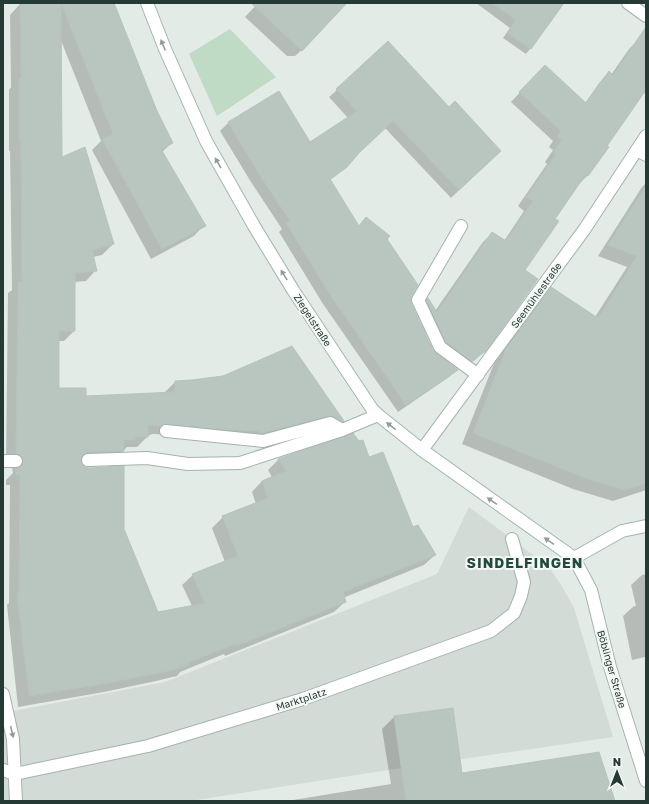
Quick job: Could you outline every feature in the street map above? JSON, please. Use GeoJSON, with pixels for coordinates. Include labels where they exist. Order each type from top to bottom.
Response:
{"type":"FeatureCollection","features":[{"type":"Feature","properties":{"kind":"street","name":"Ziegelstraße"},"geometry":{"type":"LineString","coordinates":[[147,3],[165,49],[206,141],[254,226],[293,290],[372,409],[422,450],[574,558]]}},
{"type":"Feature","properties":{"kind":"street"},"geometry":{"type":"LineString","coordinates":[[628,3],[646,16]]}},
{"type":"Feature","properties":{"kind":"street","name":"Seemühlestraße"},"geometry":{"type":"LineString","coordinates":[[422,450],[642,152],[646,136]]}},
{"type":"Feature","properties":{"kind":"street"},"geometry":{"type":"LineString","coordinates":[[461,226],[418,300],[440,347],[478,375]]}},
{"type":"Feature","properties":{"kind":"street"},"geometry":{"type":"LineString","coordinates":[[88,460],[147,458],[188,464],[240,463],[342,430],[378,415]]}},
{"type":"Feature","properties":{"kind":"street"},"geometry":{"type":"LineString","coordinates":[[166,431],[263,441],[330,423],[342,430]]}},
{"type":"Feature","properties":{"kind":"street"},"geometry":{"type":"LineString","coordinates":[[3,461],[16,461]]}},
{"type":"Feature","properties":{"kind":"street"},"geometry":{"type":"LineString","coordinates":[[574,558],[622,531],[646,526]]}},
{"type":"Feature","properties":{"kind":"street","name":"Marktplatz"},"geometry":{"type":"LineString","coordinates":[[9,772],[156,744],[303,699],[491,631],[514,613],[521,596],[524,582],[512,538]]}},
{"type":"Feature","properties":{"kind":"street","name":"Böblinger Straße"},"geometry":{"type":"LineString","coordinates":[[574,558],[591,590],[610,667],[646,781]]}},
{"type":"Feature","properties":{"kind":"street"},"geometry":{"type":"LineString","coordinates":[[3,694],[13,738],[9,772],[16,801]]}},
{"type":"Feature","properties":{"kind":"shaded area"},"geometry":{"type":"Polygon","coordinates":[[[469,507],[548,566],[560,583],[574,608],[613,737],[190,801],[3,801],[3,713],[165,682],[437,574],[469,507]]]}},
{"type":"Feature","properties":{"kind":"green space"},"geometry":{"type":"Polygon","coordinates":[[[230,29],[276,77],[217,116],[189,54],[230,29]]]}},
{"type":"Feature","properties":{"kind":"building"},"geometry":{"type":"Polygon","coordinates":[[[20,3],[61,3],[62,157],[85,147],[114,244],[92,250],[97,271],[75,273],[75,331],[59,331],[59,388],[86,388],[86,396],[175,392],[175,381],[223,376],[292,346],[344,421],[343,422],[334,416],[328,416],[262,433],[259,431],[215,429],[167,424],[163,424],[161,426],[148,425],[148,437],[135,437],[135,440],[124,440],[124,451],[88,452],[81,457],[82,464],[88,468],[124,466],[124,529],[158,612],[205,603],[192,574],[238,556],[222,516],[268,498],[262,481],[286,471],[278,459],[353,433],[359,441],[363,440],[369,457],[383,452],[413,527],[418,525],[436,555],[343,592],[346,602],[236,646],[235,644],[188,663],[189,665],[168,671],[114,682],[29,696],[17,593],[19,593],[20,475],[16,475],[16,468],[23,464],[22,457],[19,454],[16,454],[18,282],[22,282],[21,141],[19,141],[19,78],[21,78],[20,3]]]}},
{"type":"Feature","properties":{"kind":"building"},"geometry":{"type":"Polygon","coordinates":[[[61,3],[114,3],[157,111],[173,143],[161,149],[206,226],[162,249],[102,139],[113,134],[61,3]]]}},
{"type":"Feature","properties":{"kind":"building"},"geometry":{"type":"Polygon","coordinates":[[[251,3],[347,3],[302,51],[251,3]]]}},
{"type":"Feature","properties":{"kind":"building"},"geometry":{"type":"Polygon","coordinates":[[[492,3],[564,3],[531,49],[507,33],[516,20],[492,3]]]}},
{"type":"Feature","properties":{"kind":"building"},"geometry":{"type":"Polygon","coordinates":[[[646,27],[646,90],[607,146],[609,147],[588,176],[586,174],[555,219],[559,221],[525,270],[538,279],[486,351],[471,361],[446,342],[426,300],[428,298],[437,312],[492,232],[506,241],[533,201],[526,197],[556,154],[553,152],[562,140],[557,137],[561,131],[519,92],[545,65],[586,103],[609,71],[613,75],[646,27]]]}},
{"type":"Feature","properties":{"kind":"building"},"geometry":{"type":"Polygon","coordinates":[[[388,41],[449,107],[455,101],[501,151],[459,190],[393,121],[360,152],[346,168],[330,179],[359,226],[366,217],[390,236],[387,239],[418,285],[411,297],[411,303],[433,350],[458,370],[406,405],[331,296],[286,223],[290,221],[259,174],[228,122],[279,91],[310,142],[357,111],[336,89],[388,41]]]}},
{"type":"Feature","properties":{"kind":"building"},"geometry":{"type":"Polygon","coordinates":[[[646,186],[646,483],[625,490],[585,478],[473,433],[506,349],[551,287],[598,318],[637,256],[608,245],[646,186]]]}},
{"type":"Feature","properties":{"kind":"building"},"geometry":{"type":"Polygon","coordinates":[[[453,708],[462,773],[599,752],[615,801],[406,801],[394,716],[453,708]]]}},
{"type":"Feature","properties":{"kind":"district","name":"SINDELFINGEN"},"geometry":{"type":"Point","coordinates":[525,563]}}]}
